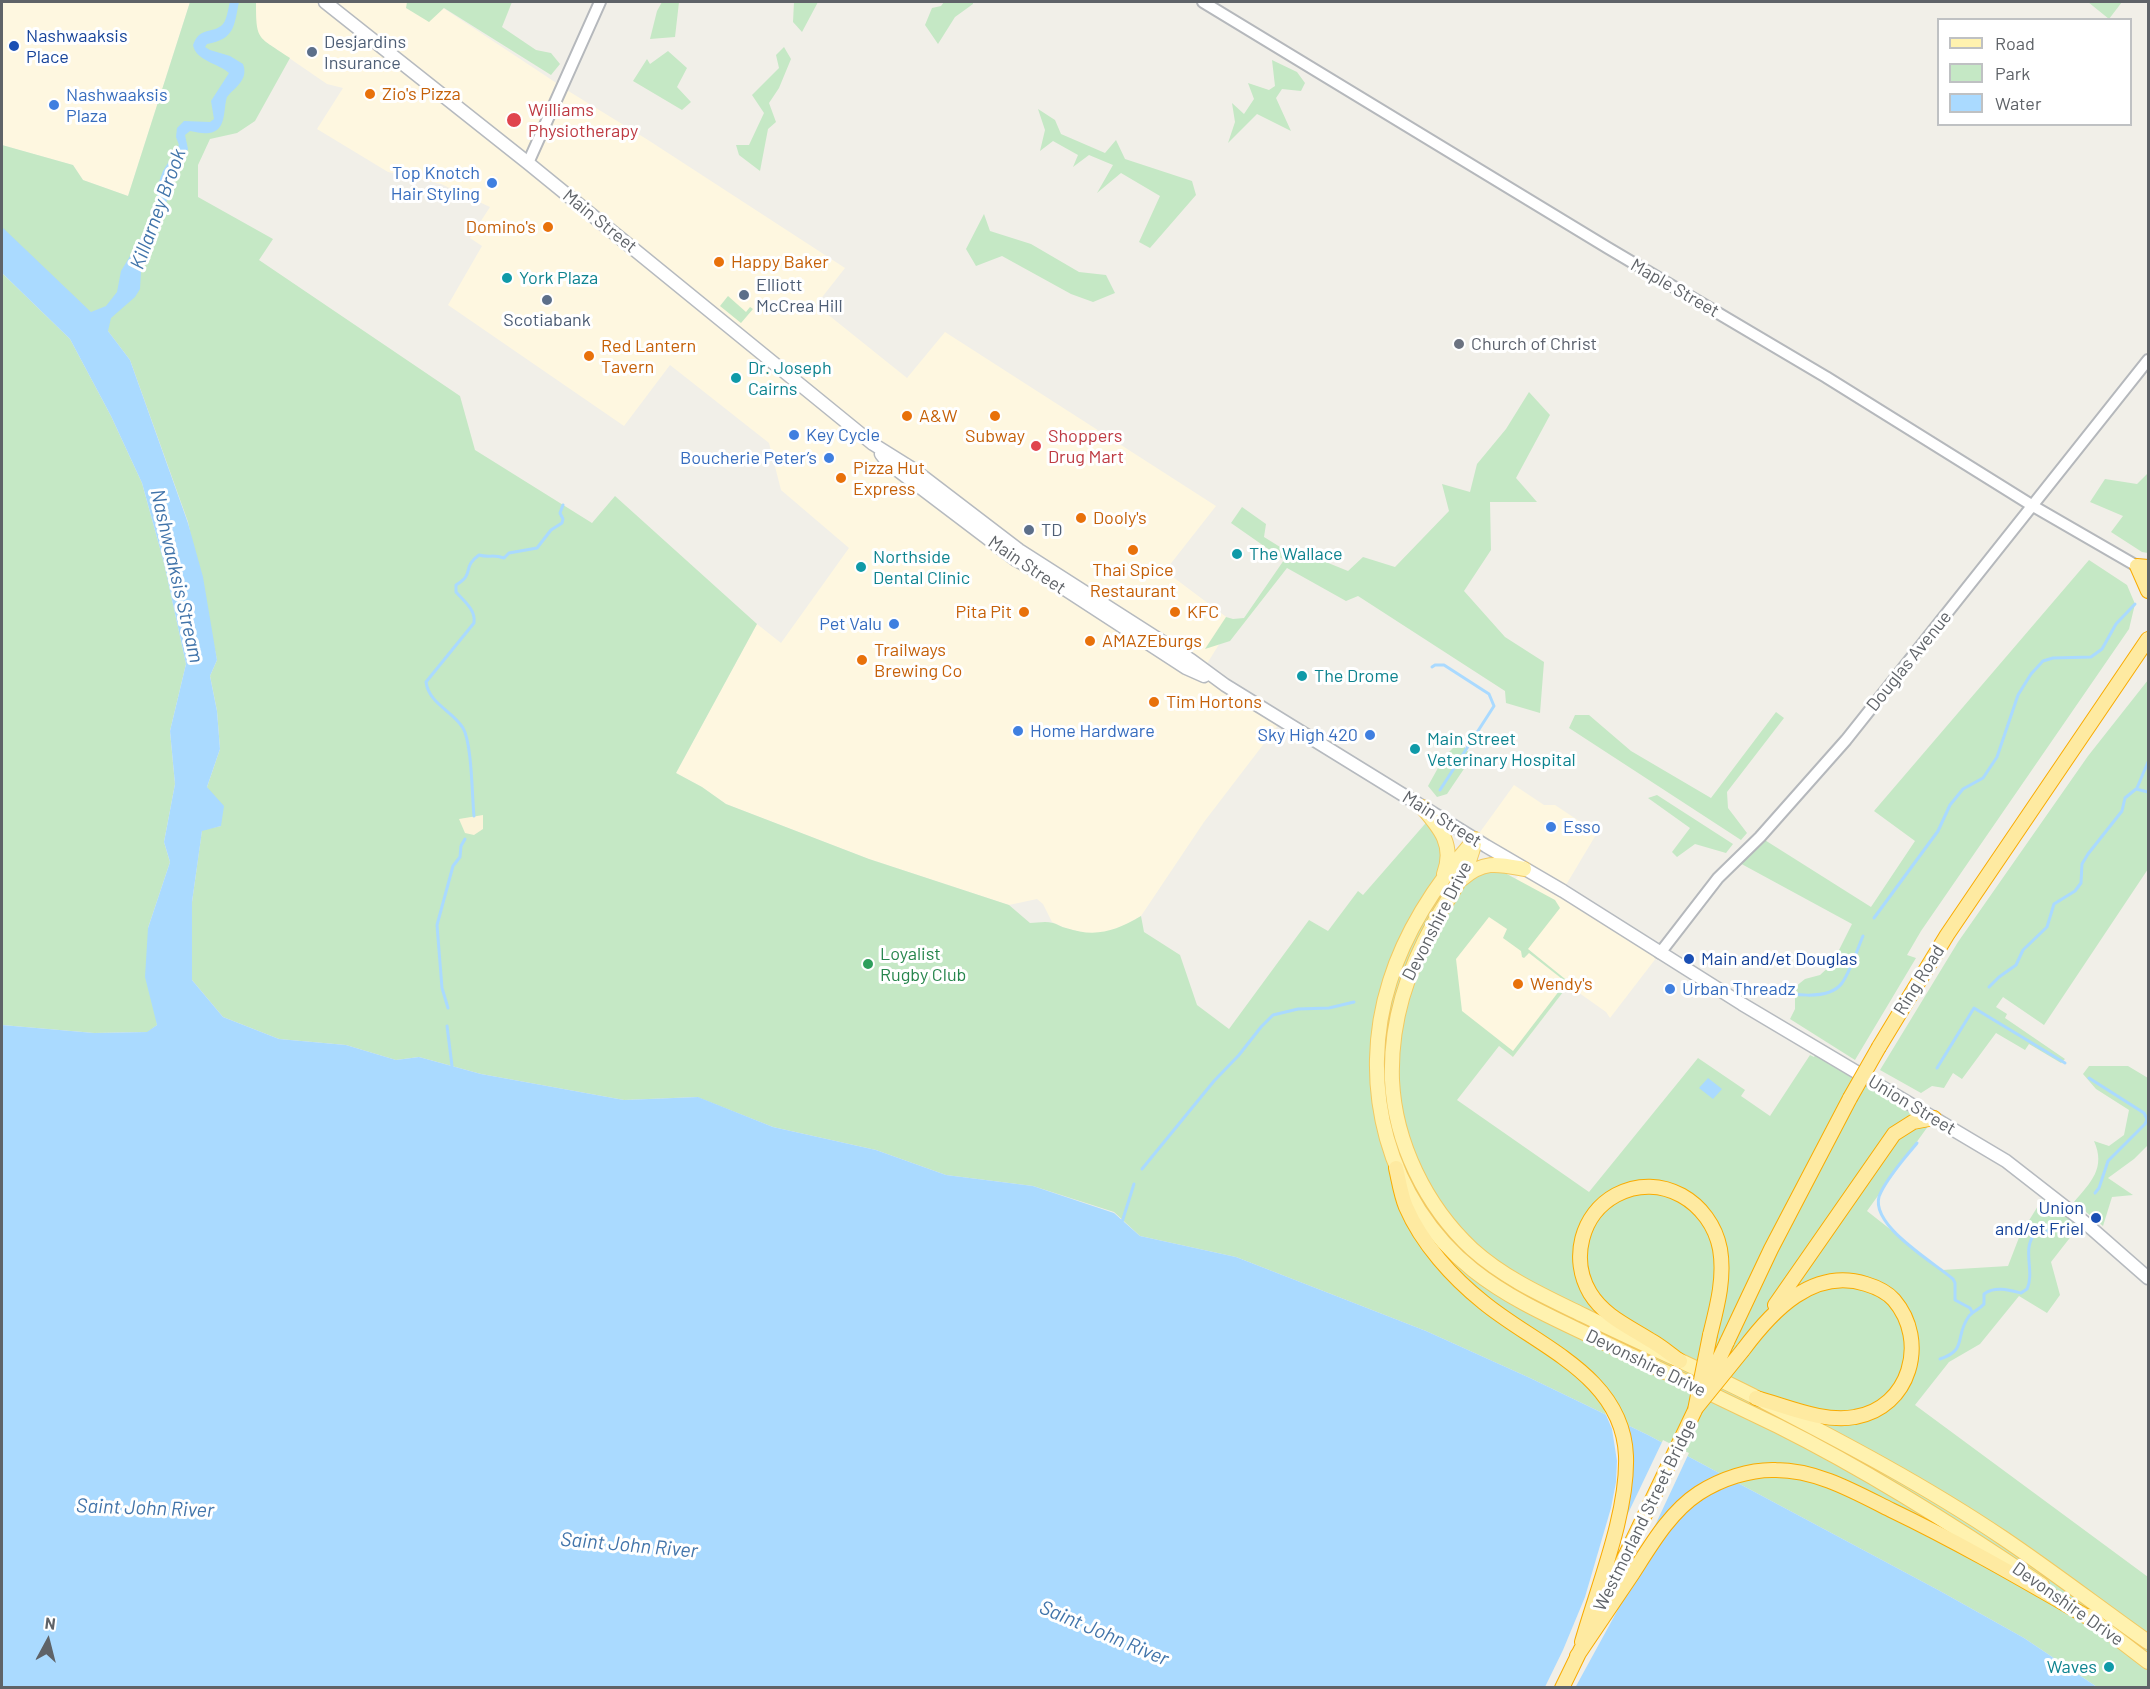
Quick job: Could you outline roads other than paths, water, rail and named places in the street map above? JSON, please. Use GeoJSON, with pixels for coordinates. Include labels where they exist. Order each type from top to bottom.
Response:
{"type":"FeatureCollection","features":[{"type":"Feature","properties":{"kind":"highway"},"geometry":{"type":"LineString","coordinates":[[2145,568],[2148,591]]}},
{"type":"Feature","properties":{"kind":"highway"},"geometry":{"type":"LineString","coordinates":[[2147,643],[2148,628]]}},
{"type":"Feature","properties":{"kind":"highway","name":"Ring Road"},"geometry":{"type":"LineString","coordinates":[[1727,1342],[1787,1217],[1850,1098],[1915,986],[1947,935],[2147,643]]}},
{"type":"Feature","properties":{"kind":"highway"},"geometry":{"type":"LineString","coordinates":[[1695,1410],[1743,1350],[1894,1134],[1913,1122],[1934,1118]]}},
{"type":"Feature","properties":{"kind":"highway"},"geometry":{"type":"LineString","coordinates":[[1396,1168],[1406,1207],[1426,1239],[1454,1275],[1500,1315],[1576,1366],[1593,1382],[1617,1418],[1626,1453],[1626,1476],[1622,1501],[1577,1656]]}},
{"type":"Feature","properties":{"kind":"highway"},"geometry":{"type":"LineString","coordinates":[[1680,1361],[1607,1312],[1591,1294],[1582,1277],[1579,1258],[1581,1241],[1588,1222],[1601,1206],[1617,1194],[1636,1188],[1657,1187],[1675,1191],[1694,1202],[1715,1233],[1720,1248],[1722,1266],[1720,1286],[1695,1410]]}},
{"type":"Feature","properties":{"kind":"highway"},"geometry":{"type":"LineString","coordinates":[[1756,1398],[1836,1419],[1855,1418],[1871,1412],[1898,1393],[1912,1363],[1910,1330],[1893,1298],[1876,1287],[1854,1280],[1836,1280],[1810,1287],[1780,1307],[1760,1326]]}},
{"type":"Feature","properties":{"kind":"highway","name":"Westmorland Street Bridge"},"geometry":{"type":"LineString","coordinates":[[1562,1688],[1727,1342]]}},
{"type":"Feature","properties":{"kind":"highway"},"geometry":{"type":"LineString","coordinates":[[1577,1656],[1652,1544],[1683,1506],[1699,1493],[1724,1480],[1750,1472],[1776,1470],[1828,1480],[1912,1520],[2005,1569],[2098,1623]]}},
{"type":"Feature","properties":{"kind":"main road","name":"Main Street"},"geometry":{"type":"LineString","coordinates":[[325,2],[528,163],[873,444],[913,469],[1019,550],[1191,660],[1225,685],[1475,840],[1563,891],[1660,953]]}},
{"type":"Feature","properties":{"kind":"main road"},"geometry":{"type":"LineString","coordinates":[[1422,807],[1437,824],[1446,840],[1449,859],[1443,878]]}},
{"type":"Feature","properties":{"kind":"main road","name":"Devonshire Drive"},"geometry":{"type":"LineString","coordinates":[[1475,840],[1443,878],[1404,944],[1390,979],[1377,1034],[1379,1103],[1386,1140],[1396,1168],[1420,1211],[1448,1247],[1492,1284],[1552,1317],[1781,1428],[1869,1475],[1938,1516],[2098,1623],[2148,1662]]}},
{"type":"Feature","properties":{"kind":"main road","name":"Devonshire Drive"},"geometry":{"type":"LineString","coordinates":[[1475,840],[1459,882],[1412,967],[1403,989],[1393,1038],[1392,1083],[1397,1115],[1413,1167],[1437,1208],[1460,1236],[1486,1261],[1541,1294],[1756,1398],[1878,1462],[1962,1511],[2148,1642]]}},
{"type":"Feature","properties":{"kind":"main road"},"geometry":{"type":"LineString","coordinates":[[1459,882],[1469,873],[1486,865],[1499,864],[1524,869]]}},
{"type":"Feature","properties":{"kind":"main road","name":"Union Street"},"geometry":{"type":"LineString","coordinates":[[1660,953],[2006,1161],[2083,1221],[2148,1278]]}},
{"type":"Feature","properties":{"kind":"street"},"geometry":{"type":"LineString","coordinates":[[528,163],[600,2]]}},
{"type":"Feature","properties":{"kind":"street","name":"Maple Street"},"geometry":{"type":"LineString","coordinates":[[1203,2],[1608,248],[1826,377],[2033,506],[2145,568]]}},
{"type":"Feature","properties":{"kind":"street","name":"Douglas Avenue"},"geometry":{"type":"LineString","coordinates":[[1660,953],[1719,878],[1760,837],[1846,740],[2148,360]]}},
{"type":"Feature","properties":{"kind":"water"},"geometry":{"type":"Polygon","coordinates":[[[230,2],[239,2],[232,30],[223,39],[207,44],[205,47],[230,56],[243,64],[243,79],[227,97],[222,124],[219,128],[209,133],[190,131],[185,135],[188,149],[174,174],[161,222],[142,255],[140,289],[135,297],[111,318],[108,331],[130,360],[188,523],[203,577],[217,660],[210,676],[217,711],[220,749],[207,787],[224,806],[221,826],[202,831],[192,902],[192,980],[223,1017],[279,1039],[346,1045],[396,1060],[419,1057],[481,1074],[624,1100],[698,1097],[773,1127],[876,1150],[946,1175],[1033,1186],[1114,1213],[1140,1236],[1236,1257],[1426,1331],[1530,1378],[1648,1435],[1940,1591],[2024,1638],[2097,1687],[2,1687],[2,1025],[94,1033],[147,1032],[157,1025],[145,977],[148,928],[170,862],[164,842],[175,784],[170,731],[186,664],[164,563],[142,483],[111,416],[70,339],[2,273],[2,227],[91,312],[106,306],[117,292],[121,271],[148,226],[157,200],[157,187],[163,171],[179,145],[176,137],[177,128],[184,121],[210,122],[214,119],[211,101],[229,73],[198,55],[193,45],[202,33],[223,24],[230,2]]]}},
{"type":"Feature","properties":{"kind":"water"},"geometry":{"type":"Polygon","coordinates":[[[1708,1078],[1722,1089],[1713,1099],[1699,1088],[1708,1078]]]}},
{"type":"Feature","properties":{"kind":"waterway"},"geometry":{"type":"LineString","coordinates":[[474,816],[470,757],[466,735],[459,722],[436,702],[426,682],[474,623],[471,610],[456,592],[456,585],[466,577],[471,563],[479,555],[504,558],[509,553],[537,548],[551,530],[562,523],[560,513],[563,505]]}},
{"type":"Feature","properties":{"kind":"waterway"},"geometry":{"type":"LineString","coordinates":[[1874,918],[1938,831],[1950,805],[1963,789],[1983,778],[1997,757],[2018,695],[2031,674],[2043,661],[2053,658],[2091,657],[2102,649],[2116,624],[2135,604]]}},
{"type":"Feature","properties":{"kind":"waterway"},"geometry":{"type":"LineString","coordinates":[[1432,667],[1444,665],[1489,694],[1494,706],[1440,790]]}},
{"type":"Feature","properties":{"kind":"waterway"},"geometry":{"type":"LineString","coordinates":[[2137,788],[2148,762]]}},
{"type":"Feature","properties":{"kind":"waterway"},"geometry":{"type":"LineString","coordinates":[[1989,987],[2016,965],[2023,950],[2047,927],[2054,904],[2075,891],[2081,883],[2082,864],[2122,811],[2125,798],[2136,789],[2148,792]]}},
{"type":"Feature","properties":{"kind":"waterway"},"geometry":{"type":"LineString","coordinates":[[448,1008],[442,988],[437,925],[453,866],[460,857],[461,846],[465,839]]}},
{"type":"Feature","properties":{"kind":"waterway"},"geometry":{"type":"LineString","coordinates":[[1770,990],[1818,995],[1836,989],[1848,972],[1863,936]]}},
{"type":"Feature","properties":{"kind":"waterway"},"geometry":{"type":"LineString","coordinates":[[1142,1169],[1214,1081],[1273,1015],[1298,1009],[1329,1008],[1354,1002]]}},
{"type":"Feature","properties":{"kind":"waterway"},"geometry":{"type":"LineString","coordinates":[[1937,1068],[1974,1008],[2065,1063]]}},
{"type":"Feature","properties":{"kind":"waterway"},"geometry":{"type":"LineString","coordinates":[[447,1026],[452,1066]]}},
{"type":"Feature","properties":{"kind":"waterway"},"geometry":{"type":"LineString","coordinates":[[2089,1078],[2144,1113],[2147,1119],[2145,1124],[2108,1161],[2099,1188],[2095,1193]]}},
{"type":"Feature","properties":{"kind":"waterway"},"geometry":{"type":"LineString","coordinates":[[1917,1143],[1893,1173],[1881,1192],[1878,1204],[1882,1216],[1891,1228],[1953,1279],[1955,1300],[1970,1308],[1972,1312]]}},
{"type":"Feature","properties":{"kind":"waterway"},"geometry":{"type":"LineString","coordinates":[[1122,1222],[1134,1184]]}},
{"type":"Feature","properties":{"kind":"waterway"},"geometry":{"type":"LineString","coordinates":[[1940,1359],[1958,1347],[1969,1316],[1984,1304],[1984,1294],[1997,1289],[2021,1293],[2027,1289],[2030,1276],[2029,1247],[2031,1241],[2034,1235],[2050,1229]]}},
{"type":"Feature","properties":{"kind":"place","name":"Nashwaaksis Place"},"geometry":{"type":"Point","coordinates":[14,46]}},
{"type":"Feature","properties":{"kind":"place","name":"Desjardins Insurance"},"geometry":{"type":"Point","coordinates":[312,52]}},
{"type":"Feature","properties":{"kind":"place","name":"Zio's Pizza"},"geometry":{"type":"Point","coordinates":[370,94]}},
{"type":"Feature","properties":{"kind":"place","name":"Nashwaaksis Plaza"},"geometry":{"type":"Point","coordinates":[54,105]}},
{"type":"Feature","properties":{"kind":"place","name":"Williams Physiotherapy"},"geometry":{"type":"Point","coordinates":[514,120]}},
{"type":"Feature","properties":{"kind":"place","name":"Top Knotch Hair Styling"},"geometry":{"type":"Point","coordinates":[492,183]}},
{"type":"Feature","properties":{"kind":"place","name":"Domino's"},"geometry":{"type":"Point","coordinates":[548,227]}},
{"type":"Feature","properties":{"kind":"place","name":"Happy Baker"},"geometry":{"type":"Point","coordinates":[719,262]}},
{"type":"Feature","properties":{"kind":"place","name":"York Plaza"},"geometry":{"type":"Point","coordinates":[507,278]}},
{"type":"Feature","properties":{"kind":"place","name":"Elliott McCrea Hill"},"geometry":{"type":"Point","coordinates":[744,295]}},
{"type":"Feature","properties":{"kind":"place","name":"Scotiabank"},"geometry":{"type":"Point","coordinates":[547,300]}},
{"type":"Feature","properties":{"kind":"place","name":"Church of Christ"},"geometry":{"type":"Point","coordinates":[1459,344]}},
{"type":"Feature","properties":{"kind":"place","name":"Red Lantern Tavern"},"geometry":{"type":"Point","coordinates":[589,356]}},
{"type":"Feature","properties":{"kind":"place","name":"Dr. Joseph Cairns"},"geometry":{"type":"Point","coordinates":[736,378]}},
{"type":"Feature","properties":{"kind":"place","name":"A&W"},"geometry":{"type":"Point","coordinates":[907,416]}},
{"type":"Feature","properties":{"kind":"place","name":"Subway"},"geometry":{"type":"Point","coordinates":[995,416]}},
{"type":"Feature","properties":{"kind":"place","name":"Key Cycle"},"geometry":{"type":"Point","coordinates":[794,435]}},
{"type":"Feature","properties":{"kind":"place","name":"Shoppers Drug Mart"},"geometry":{"type":"Point","coordinates":[1036,446]}},
{"type":"Feature","properties":{"kind":"place","name":"Boucherie Peter’s"},"geometry":{"type":"Point","coordinates":[829,458]}},
{"type":"Feature","properties":{"kind":"place","name":"Pizza Hut Express"},"geometry":{"type":"Point","coordinates":[841,478]}},
{"type":"Feature","properties":{"kind":"place","name":"Dooly's"},"geometry":{"type":"Point","coordinates":[1081,518]}},
{"type":"Feature","properties":{"kind":"place","name":"TD"},"geometry":{"type":"Point","coordinates":[1029,530]}},
{"type":"Feature","properties":{"kind":"place","name":"Thai Spice Restaurant"},"geometry":{"type":"Point","coordinates":[1133,550]}},
{"type":"Feature","properties":{"kind":"place","name":"The Wallace"},"geometry":{"type":"Point","coordinates":[1237,554]}},
{"type":"Feature","properties":{"kind":"place","name":"Northside Dental Clinic"},"geometry":{"type":"Point","coordinates":[861,567]}},
{"type":"Feature","properties":{"kind":"place","name":"Pita Pit"},"geometry":{"type":"Point","coordinates":[1024,612]}},
{"type":"Feature","properties":{"kind":"place","name":"KFC"},"geometry":{"type":"Point","coordinates":[1175,612]}},
{"type":"Feature","properties":{"kind":"place","name":"Pet Valu"},"geometry":{"type":"Point","coordinates":[894,624]}},
{"type":"Feature","properties":{"kind":"place","name":"AMAZEburgs"},"geometry":{"type":"Point","coordinates":[1090,641]}},
{"type":"Feature","properties":{"kind":"place","name":"Trailways Brewing Co"},"geometry":{"type":"Point","coordinates":[862,660]}},
{"type":"Feature","properties":{"kind":"place","name":"The Drome"},"geometry":{"type":"Point","coordinates":[1302,676]}},
{"type":"Feature","properties":{"kind":"place","name":"Tim Hortons"},"geometry":{"type":"Point","coordinates":[1154,702]}},
{"type":"Feature","properties":{"kind":"place","name":"Home Hardware"},"geometry":{"type":"Point","coordinates":[1018,731]}},
{"type":"Feature","properties":{"kind":"place","name":"Sky High 420"},"geometry":{"type":"Point","coordinates":[1370,735]}},
{"type":"Feature","properties":{"kind":"place","name":"Main Street Veterinary Hospital"},"geometry":{"type":"Point","coordinates":[1415,749]}},
{"type":"Feature","properties":{"kind":"place","name":"Esso"},"geometry":{"type":"Point","coordinates":[1551,827]}},
{"type":"Feature","properties":{"kind":"place","name":"Main and/et Douglas"},"geometry":{"type":"Point","coordinates":[1689,959]}},
{"type":"Feature","properties":{"kind":"place","name":"Loyalist Rugby Club"},"geometry":{"type":"Point","coordinates":[868,964]}},
{"type":"Feature","properties":{"kind":"place","name":"Wendy's"},"geometry":{"type":"Point","coordinates":[1518,984]}},
{"type":"Feature","properties":{"kind":"place","name":"Urban Threadz"},"geometry":{"type":"Point","coordinates":[1670,989]}},
{"type":"Feature","properties":{"kind":"place","name":"Union and/et Friel"},"geometry":{"type":"Point","coordinates":[2096,1218]}},
{"type":"Feature","properties":{"kind":"place","name":"Waves"},"geometry":{"type":"Point","coordinates":[2109,1667]}},
{"type":"Feature","properties":{"kind":"water label","name":"Killarney Brook"},"geometry":{"type":"Point","coordinates":[158,209]}},
{"type":"Feature","properties":{"kind":"water label","name":"Nashwaaksis Stream"},"geometry":{"type":"Point","coordinates":[177,576]}},
{"type":"Feature","properties":{"kind":"water label","name":"Saint John River"},"geometry":{"type":"Point","coordinates":[145,1508]}},
{"type":"Feature","properties":{"kind":"water label","name":"Saint John River"},"geometry":{"type":"Point","coordinates":[629,1545]}},
{"type":"Feature","properties":{"kind":"water label","name":"Saint John River"},"geometry":{"type":"Point","coordinates":[1104,1633]}}]}
